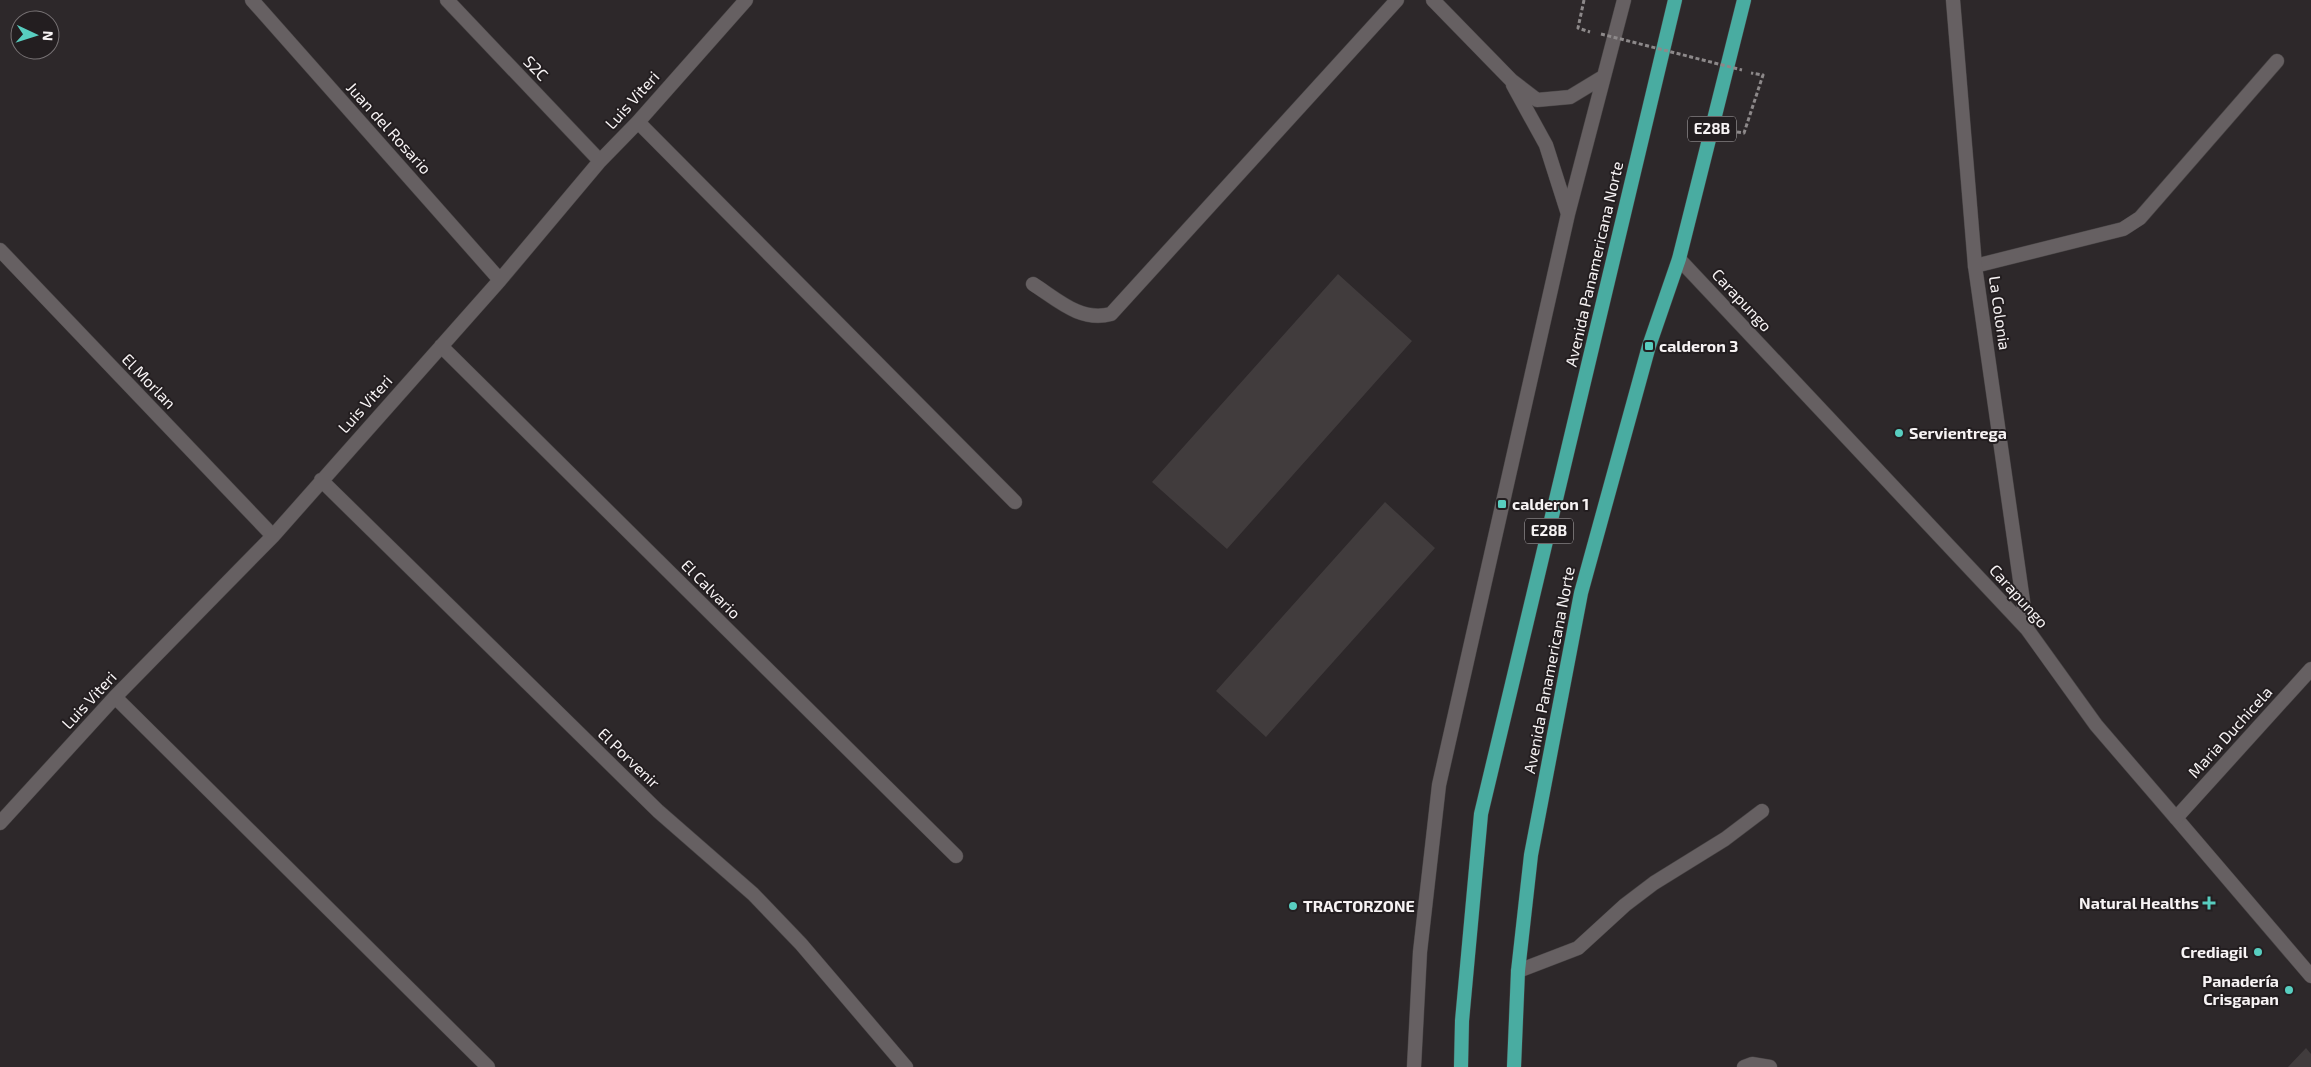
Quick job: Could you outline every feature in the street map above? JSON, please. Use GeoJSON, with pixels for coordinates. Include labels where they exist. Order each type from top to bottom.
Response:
{"type":"FeatureCollection","features":[{"type":"Feature","properties":{"kind":"highway","name":"Avenida Panamericana Norte"},"geometry":{"type":"LineString","coordinates":[[1461,1067],[1462,1021],[1481,814],[1674,0]]}},
{"type":"Feature","properties":{"kind":"highway","name":"Avenida Panamericana Norte"},"geometry":{"type":"LineString","coordinates":[[1514,1067],[1518,970],[1531,855],[1581,594],[1649,346],[1679,259],[1744,0]]}},
{"type":"Feature","properties":{"kind":"street","name":"Juan del Rosario"},"geometry":{"type":"LineString","coordinates":[[252,0],[500,280]]}},
{"type":"Feature","properties":{"kind":"street","name":"S2C"},"geometry":{"type":"LineString","coordinates":[[447,0],[600,161]]}},
{"type":"Feature","properties":{"kind":"street","name":"Luis Viteri"},"geometry":{"type":"LineString","coordinates":[[0,822],[115,697],[273,536],[500,280],[600,161],[638,122],[746,0]]}},
{"type":"Feature","properties":{"kind":"street"},"geometry":{"type":"LineString","coordinates":[[1033,284],[1080,314],[1098,317],[1111,314],[1397,0]]}},
{"type":"Feature","properties":{"kind":"street"},"geometry":{"type":"LineString","coordinates":[[1433,0],[1510,80],[1537,100],[1570,97],[1603,77]]}},
{"type":"Feature","properties":{"kind":"street"},"geometry":{"type":"LineString","coordinates":[[1414,1067],[1420,952],[1439,785],[1568,214],[1624,0]]}},
{"type":"Feature","properties":{"kind":"street","name":"La Colonia"},"geometry":{"type":"LineString","coordinates":[[1954,0],[1976,266],[2027,629]]}},
{"type":"Feature","properties":{"kind":"street"},"geometry":{"type":"LineString","coordinates":[[1976,266],[2123,229],[2140,218],[2277,61]]}},
{"type":"Feature","properties":{"kind":"street"},"geometry":{"type":"LineString","coordinates":[[1510,80],[1546,145],[1568,214]]}},
{"type":"Feature","properties":{"kind":"street"},"geometry":{"type":"LineString","coordinates":[[638,122],[1015,502]]}},
{"type":"Feature","properties":{"kind":"street","name":"El Morlan"},"geometry":{"type":"LineString","coordinates":[[0,250],[273,536]]}},
{"type":"Feature","properties":{"kind":"street","name":"Carapungo"},"geometry":{"type":"LineString","coordinates":[[1679,259],[2027,629],[2096,725],[2311,976]]}},
{"type":"Feature","properties":{"kind":"street","name":"El Calvario"},"geometry":{"type":"LineString","coordinates":[[440,346],[956,856]]}},
{"type":"Feature","properties":{"kind":"street","name":"El Porvenir"},"geometry":{"type":"LineString","coordinates":[[321,480],[658,811],[753,894],[801,944],[906,1067]]}},
{"type":"Feature","properties":{"kind":"street","name":"Maria Duchicela"},"geometry":{"type":"LineString","coordinates":[[2176,818],[2311,669]]}},
{"type":"Feature","properties":{"kind":"street"},"geometry":{"type":"LineString","coordinates":[[115,697],[488,1067]]}},
{"type":"Feature","properties":{"kind":"street"},"geometry":{"type":"LineString","coordinates":[[1518,970],[1578,948],[1625,905],[1654,883],[1725,839],[1762,811]]}},
{"type":"Feature","properties":{"kind":"street"},"geometry":{"type":"LineString","coordinates":[[1744,1067],[1752,1064],[1770,1067]]}},
{"type":"Feature","properties":{"kind":"path"},"geometry":{"type":"LineString","coordinates":[[1584,0],[1578,28],[1742,70]]}},
{"type":"Feature","properties":{"kind":"building"},"geometry":{"type":"Polygon","coordinates":[[[1338,274],[1412,341],[1227,549],[1152,482],[1338,274]]]}},
{"type":"Feature","properties":{"kind":"building"},"geometry":{"type":"Polygon","coordinates":[[[1385,502],[1435,548],[1266,737],[1216,691],[1385,502]]]}},
{"type":"Feature","properties":{"kind":"building"},"geometry":{"type":"Polygon","coordinates":[[[2306,1048],[2311,1054],[2311,1067],[2288,1067],[2306,1048]]]}},
{"type":"Feature","properties":{"kind":"place","name":"calderon 3"},"geometry":{"type":"Point","coordinates":[1649,346]}},
{"type":"Feature","properties":{"kind":"place","name":"Servientrega"},"geometry":{"type":"Point","coordinates":[1899,433]}},
{"type":"Feature","properties":{"kind":"place","name":"calderon 1"},"geometry":{"type":"Point","coordinates":[1502,504]}},
{"type":"Feature","properties":{"kind":"place","name":"Natural Healths"},"geometry":{"type":"Point","coordinates":[2209,903]}},
{"type":"Feature","properties":{"kind":"place","name":"TRACTORZONE"},"geometry":{"type":"Point","coordinates":[1293,906]}},
{"type":"Feature","properties":{"kind":"place","name":"Crediagil"},"geometry":{"type":"Point","coordinates":[2258,952]}},
{"type":"Feature","properties":{"kind":"place","name":"Panadería Crisgapan"},"geometry":{"type":"Point","coordinates":[2289,990]}}]}
